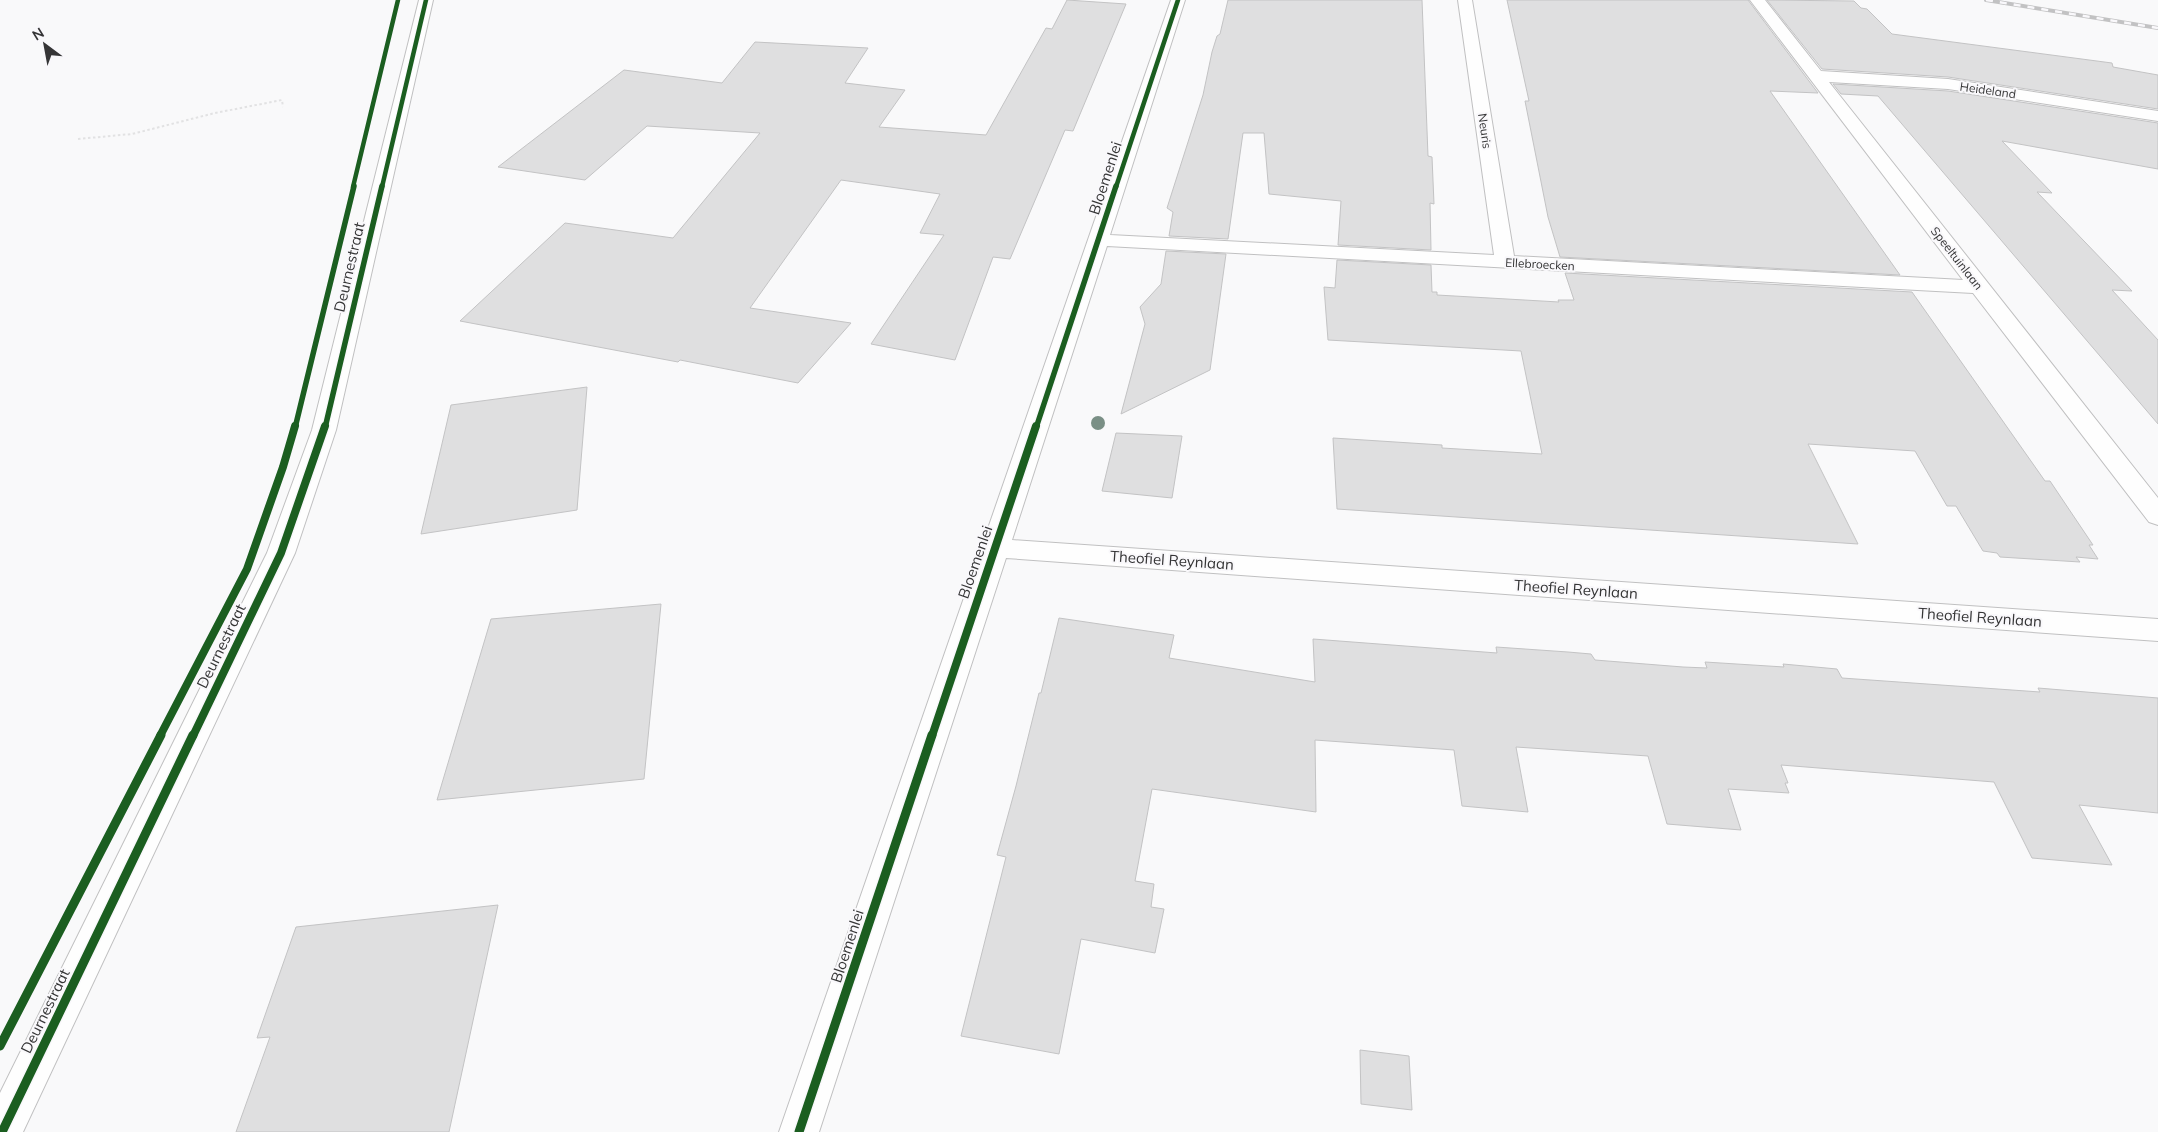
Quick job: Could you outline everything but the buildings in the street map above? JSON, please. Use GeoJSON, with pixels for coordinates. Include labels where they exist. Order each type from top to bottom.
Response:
{"type":"FeatureCollection","features":[{"type":"Feature","properties":{"kind":"street","name":"Deurnestraat"},"geometry":{"type":"LineString","coordinates":[[2,1132],[281,553],[324,430],[426,0]]}},
{"type":"Feature","properties":{"kind":"street","name":"Bloemenlei"},"geometry":{"type":"LineString","coordinates":[[799,1132],[1178,0]]}},
{"type":"Feature","properties":{"kind":"street","name":"Neuris"},"geometry":{"type":"LineString","coordinates":[[1466,0],[1504,262]]}},
{"type":"Feature","properties":{"kind":"street","name":"Speeltuinlaan"},"geometry":{"type":"LineString","coordinates":[[1757,0],[2158,516]]}},
{"type":"Feature","properties":{"kind":"street","name":"Heideland"},"geometry":{"type":"LineString","coordinates":[[1816,76],[1948,84],[2158,116]]}},
{"type":"Feature","properties":{"kind":"street","name":"Ellebroecken"},"geometry":{"type":"LineString","coordinates":[[1099,240],[1980,287]]}},
{"type":"Feature","properties":{"kind":"street","name":"Theofiel Reynlaan"},"geometry":{"type":"LineString","coordinates":[[994,548],[2158,630]]}},
{"type":"Feature","properties":{"kind":"path"},"geometry":{"type":"LineString","coordinates":[[78,139],[132,134],[215,113],[282,100],[283,107]]}},
{"type":"Feature","properties":{"kind":"railway"},"geometry":{"type":"LineString","coordinates":[[1986,0],[2158,28]]}},
{"type":"Feature","properties":{"kind":"cycle path"},"geometry":{"type":"LineString","coordinates":[[0,1046],[247,569],[283,467],[304,395],[398,0]]}},
{"type":"Feature","properties":{"kind":"cycle path"},"geometry":{"type":"LineString","coordinates":[[2,1132],[281,553],[324,430],[426,0]]}},
{"type":"Feature","properties":{"kind":"cycle path"},"geometry":{"type":"LineString","coordinates":[[799,1132],[1178,0]]}}]}
